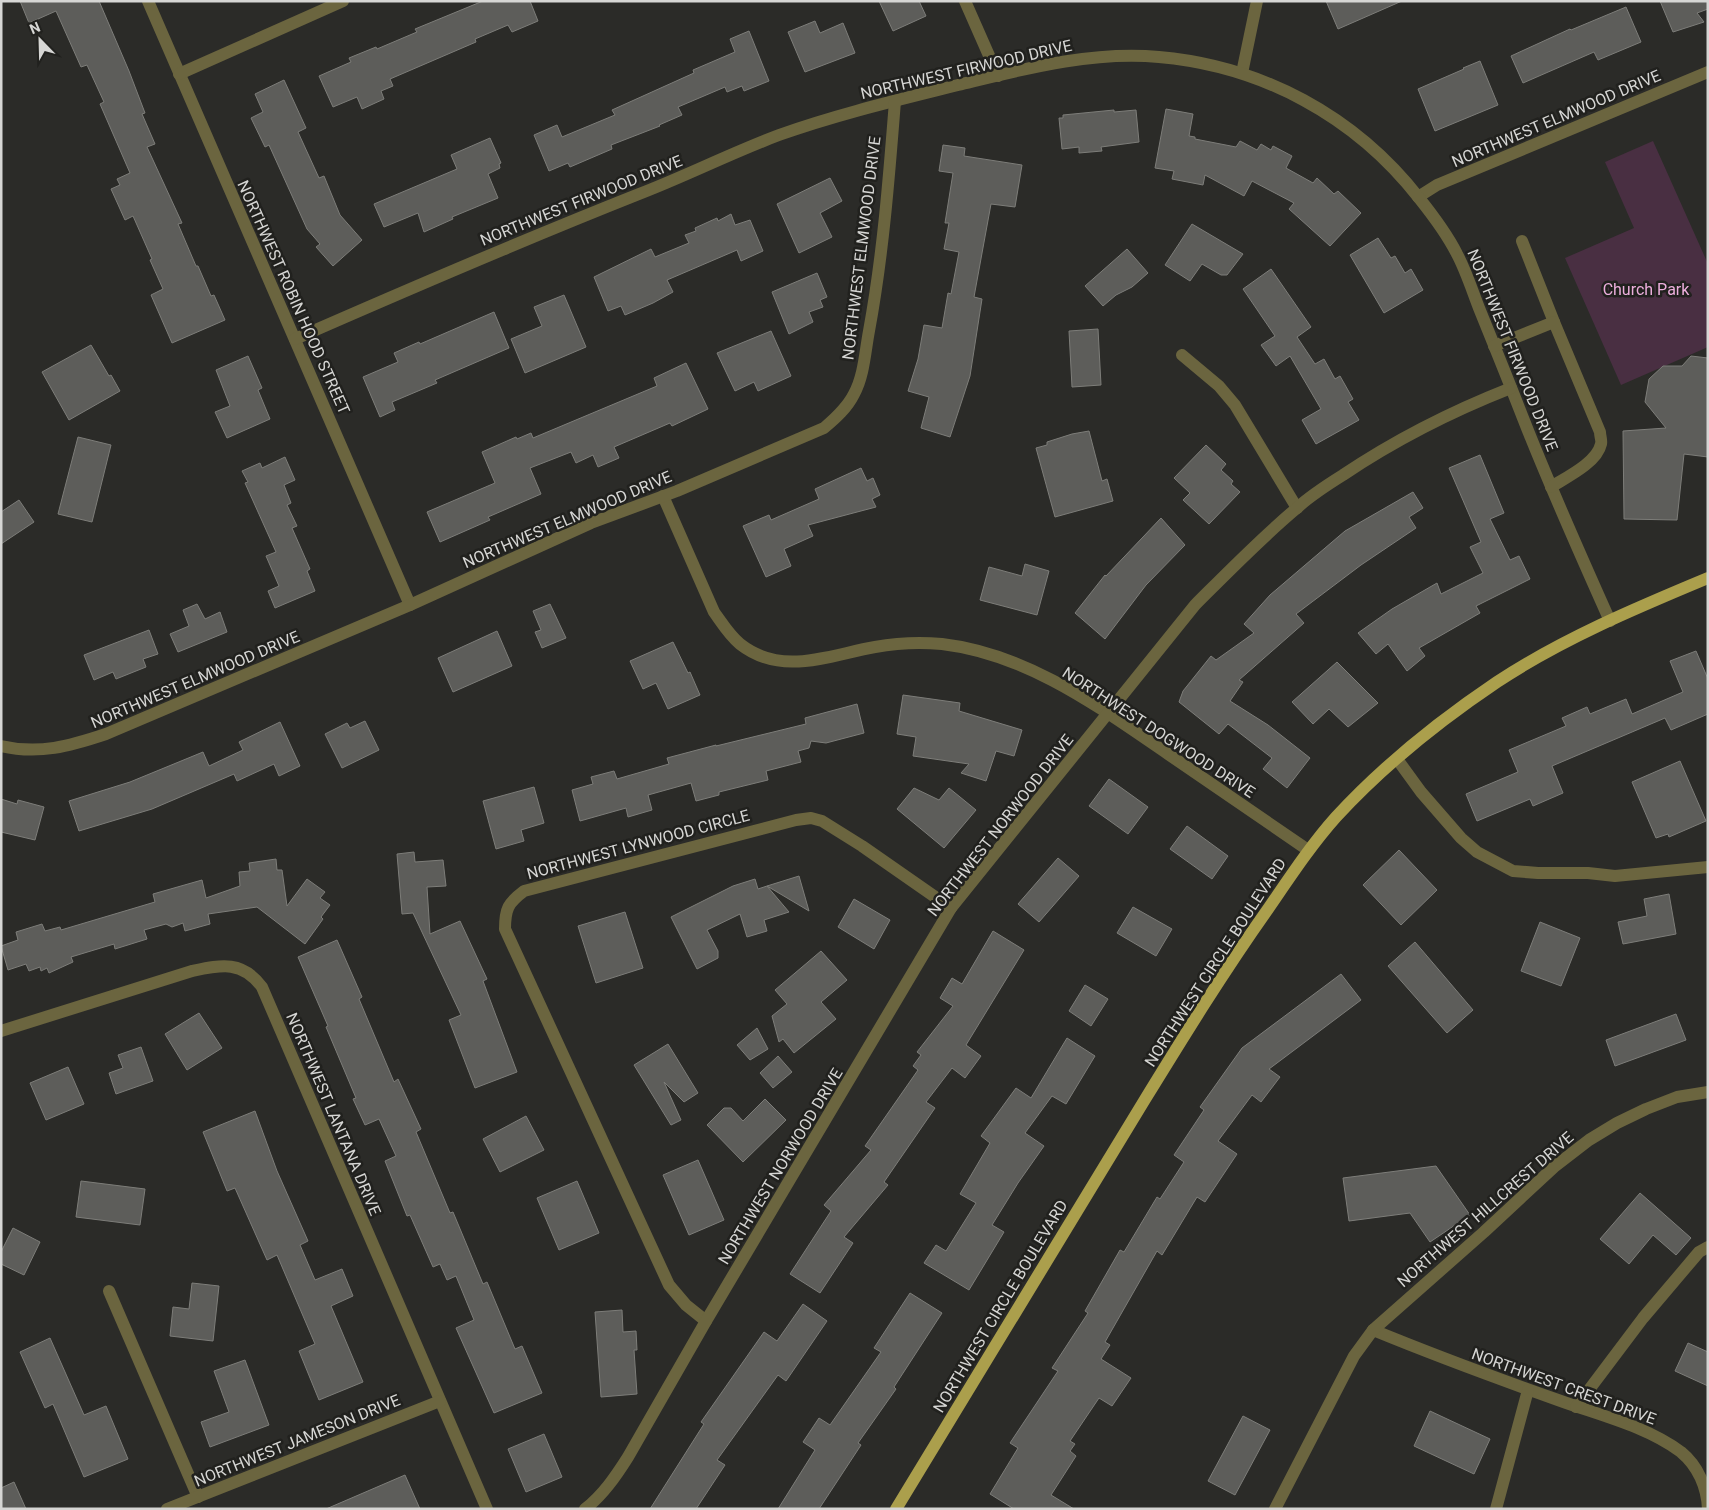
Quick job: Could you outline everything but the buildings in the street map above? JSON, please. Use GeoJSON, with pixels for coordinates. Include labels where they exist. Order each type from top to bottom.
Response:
{"type":"FeatureCollection","features":[{"type":"Feature","properties":{"kind":"main road","name":"NORTHWEST CIRCLE BOULEVARD"},"geometry":{"type":"LineString","coordinates":[[896,1509],[1182,1039],[1308,850],[1337,817],[1397,759],[1452,714],[1499,681],[1560,646],[1610,621],[1708,578]]}},
{"type":"Feature","properties":{"kind":"street","name":"NORTHWEST ROBIN HOOD STREET"},"geometry":{"type":"LineString","coordinates":[[148,1],[410,605]]}},
{"type":"Feature","properties":{"kind":"street"},"geometry":{"type":"LineString","coordinates":[[179,74],[344,1]]}},
{"type":"Feature","properties":{"kind":"street"},"geometry":{"type":"LineString","coordinates":[[965,1],[998,76]]}},
{"type":"Feature","properties":{"kind":"street"},"geometry":{"type":"LineString","coordinates":[[1242,73],[1257,1]]}},
{"type":"Feature","properties":{"kind":"street","name":"NORTHWEST FIRWOOD DRIVE"},"geometry":{"type":"LineString","coordinates":[[295,338],[543,232],[679,178],[780,135],[860,109],[1051,64],[1104,56],[1156,57],[1201,62],[1242,73],[1281,87],[1318,107],[1358,135],[1382,157],[1418,197],[1456,252],[1550,487],[1610,621]]}},
{"type":"Feature","properties":{"kind":"street","name":"NORTHWEST ELMWOOD DRIVE"},"geometry":{"type":"LineString","coordinates":[[1418,197],[1437,185],[1708,72]]}},
{"type":"Feature","properties":{"kind":"street","name":"NORTHWEST ELMWOOD DRIVE"},"geometry":{"type":"LineString","coordinates":[[1,746],[40,750],[72,746],[106,734],[410,605],[591,523],[663,496],[824,428],[842,412],[855,393],[860,378],[873,303],[889,173],[895,101]]}},
{"type":"Feature","properties":{"kind":"street"},"geometry":{"type":"LineString","coordinates":[[1522,241],[1600,432],[1601,444],[1594,458],[1574,473],[1550,487]]}},
{"type":"Feature","properties":{"kind":"street"},"geometry":{"type":"LineString","coordinates":[[1494,346],[1554,322]]}},
{"type":"Feature","properties":{"kind":"street"},"geometry":{"type":"LineString","coordinates":[[1182,355],[1219,386],[1235,405],[1297,508]]}},
{"type":"Feature","properties":{"kind":"street","name":"NORTHWEST NORWOOD DRIVE"},"geometry":{"type":"LineString","coordinates":[[584,1509],[596,1500],[618,1472],[952,908],[1195,605],[1297,508],[1374,454],[1420,427],[1511,388]]}},
{"type":"Feature","properties":{"kind":"street","name":"NORTHWEST DOGWOOD DRIVE"},"geometry":{"type":"LineString","coordinates":[[663,496],[714,612],[740,644],[762,656],[788,662],[813,661],[877,646],[914,643],[943,644],[986,652],[1026,666],[1108,714],[1308,850]]}},
{"type":"Feature","properties":{"kind":"street"},"geometry":{"type":"LineString","coordinates":[[1397,759],[1421,792],[1461,838],[1477,852],[1513,871],[1588,873],[1615,876],[1708,867]]}},
{"type":"Feature","properties":{"kind":"street","name":"NORTHWEST LYNWOOD CIRCLE"},"geometry":{"type":"LineString","coordinates":[[706,1321],[686,1306],[669,1285],[552,1034],[505,928],[505,913],[512,900],[524,890],[796,820],[811,818],[822,821],[862,846],[952,908]]}},
{"type":"Feature","properties":{"kind":"street","name":"NORTHWEST LANTANA DRIVE"},"geometry":{"type":"LineString","coordinates":[[1,1030],[192,971],[230,966],[246,971],[255,978],[262,987],[487,1509]]}},
{"type":"Feature","properties":{"kind":"street","name":"NORTHWEST HILLCREST DRIVE"},"geometry":{"type":"LineString","coordinates":[[1275,1509],[1354,1356],[1373,1330],[1554,1167],[1589,1140],[1617,1123],[1646,1109],[1677,1097],[1708,1092]]}},
{"type":"Feature","properties":{"kind":"street"},"geometry":{"type":"LineString","coordinates":[[1576,1407],[1643,1318],[1699,1252],[1708,1247]]}},
{"type":"Feature","properties":{"kind":"street"},"geometry":{"type":"LineString","coordinates":[[108,1291],[198,1497]]}},
{"type":"Feature","properties":{"kind":"street","name":"NORTHWEST CREST DRIVE"},"geometry":{"type":"LineString","coordinates":[[1373,1330],[1528,1390],[1628,1425],[1663,1440],[1682,1454],[1696,1469],[1703,1482],[1708,1509]]}},
{"type":"Feature","properties":{"kind":"street"},"geometry":{"type":"LineString","coordinates":[[1496,1509],[1528,1390]]}},
{"type":"Feature","properties":{"kind":"street","name":"NORTHWEST JAMESON DRIVE"},"geometry":{"type":"LineString","coordinates":[[167,1509],[440,1401]]}},
{"type":"Feature","properties":{"kind":"green space","name":"Church Park"},"geometry":{"type":"Polygon","coordinates":[[[1653,141],[1708,264],[1708,347],[1621,385],[1565,258],[1634,228],[1605,162],[1653,141]]]}}]}
